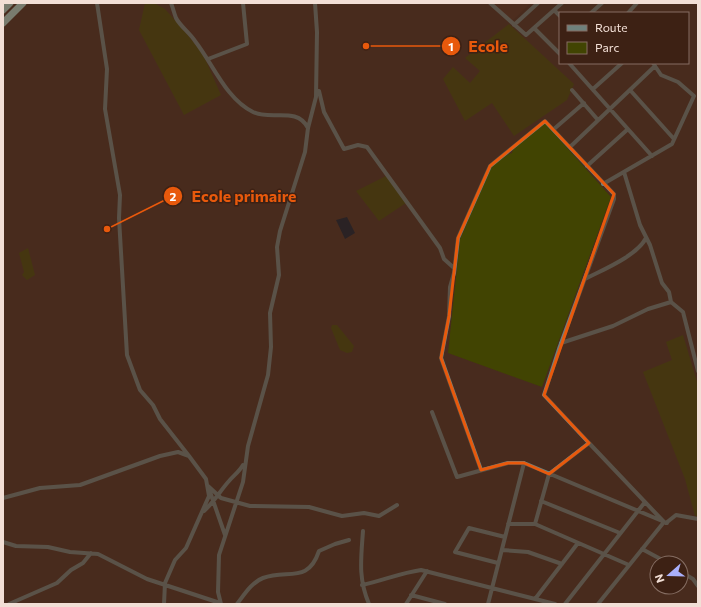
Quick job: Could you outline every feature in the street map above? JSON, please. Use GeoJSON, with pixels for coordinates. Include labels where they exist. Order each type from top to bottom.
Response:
{"type":"FeatureCollection","features":[{"type":"Feature","properties":{"kind":"highway"},"geometry":{"type":"LineString","coordinates":[[3,10],[10,3]]}},
{"type":"Feature","properties":{"kind":"highway"},"geometry":{"type":"LineString","coordinates":[[3,23],[23,3]]}},
{"type":"Feature","properties":{"kind":"street"},"geometry":{"type":"LineString","coordinates":[[97,3],[107,69],[105,109],[120,195],[119,218],[127,355],[140,390],[153,405],[160,419],[206,479],[225,535]]}},
{"type":"Feature","properties":{"kind":"street"},"geometry":{"type":"LineString","coordinates":[[171,3],[176,18],[208,59],[230,92],[250,111],[263,115],[286,114],[302,118],[308,128]]}},
{"type":"Feature","properties":{"kind":"street"},"geometry":{"type":"LineString","coordinates":[[208,59],[247,44],[243,3]]}},
{"type":"Feature","properties":{"kind":"street"},"geometry":{"type":"LineString","coordinates":[[315,3],[318,85],[324,112],[344,149],[358,145],[367,147],[440,248],[444,259],[454,268]]}},
{"type":"Feature","properties":{"kind":"street"},"geometry":{"type":"LineString","coordinates":[[490,3],[526,36],[562,3]]}},
{"type":"Feature","properties":{"kind":"street"},"geometry":{"type":"LineString","coordinates":[[514,25],[538,3]]}},
{"type":"Feature","properties":{"kind":"street"},"geometry":{"type":"LineString","coordinates":[[592,12],[602,3]]}},
{"type":"Feature","properties":{"kind":"street"},"geometry":{"type":"LineString","coordinates":[[629,12],[636,3]]}},
{"type":"Feature","properties":{"kind":"street"},"geometry":{"type":"LineString","coordinates":[[554,10],[559,15]]}},
{"type":"Feature","properties":{"kind":"street"},"geometry":{"type":"LineString","coordinates":[[534,28],[559,53]]}},
{"type":"Feature","properties":{"kind":"street"},"geometry":{"type":"LineString","coordinates":[[572,64],[652,156]]}},
{"type":"Feature","properties":{"kind":"street"},"geometry":{"type":"LineString","coordinates":[[593,89],[621,64]]}},
{"type":"Feature","properties":{"kind":"street"},"geometry":{"type":"LineString","coordinates":[[570,147],[654,65],[661,75],[678,82],[694,96],[672,144],[603,184]]}},
{"type":"Feature","properties":{"kind":"street"},"geometry":{"type":"LineString","coordinates":[[201,514],[214,502],[229,481],[239,472],[244,462],[268,375],[271,348],[270,313],[279,276],[277,248],[280,232],[305,152],[308,128],[318,85]]}},
{"type":"Feature","properties":{"kind":"street"},"geometry":{"type":"LineString","coordinates":[[572,90],[598,120]]}},
{"type":"Feature","properties":{"kind":"street"},"geometry":{"type":"LineString","coordinates":[[630,90],[674,139]]}},
{"type":"Feature","properties":{"kind":"street"},"geometry":{"type":"LineString","coordinates":[[554,129],[584,103]]}},
{"type":"Feature","properties":{"kind":"street"},"geometry":{"type":"LineString","coordinates":[[481,470],[441,358],[443,354],[449,316],[450,287],[458,238],[490,166],[545,121],[614,194],[614,199],[561,343],[544,395],[664,524]]}},
{"type":"Feature","properties":{"kind":"street"},"geometry":{"type":"LineString","coordinates":[[587,166],[628,129]]}},
{"type":"Feature","properties":{"kind":"street"},"geometry":{"type":"LineString","coordinates":[[624,172],[640,225],[662,283],[669,292],[671,302],[683,312],[698,369]]}},
{"type":"Feature","properties":{"kind":"street"},"geometry":{"type":"LineString","coordinates":[[584,279],[635,251],[643,244],[646,238]]}},
{"type":"Feature","properties":{"kind":"street"},"geometry":{"type":"LineString","coordinates":[[561,343],[613,326],[648,309],[671,302]]}},
{"type":"Feature","properties":{"kind":"street"},"geometry":{"type":"LineString","coordinates":[[432,412],[457,477],[508,463],[524,463],[638,511],[664,524]]}},
{"type":"Feature","properties":{"kind":"street"},"geometry":{"type":"LineString","coordinates":[[535,524],[549,474],[589,442]]}},
{"type":"Feature","properties":{"kind":"street"},"geometry":{"type":"LineString","coordinates":[[3,498],[40,488],[80,485],[160,456],[178,452],[189,456]]}},
{"type":"Feature","properties":{"kind":"street"},"geometry":{"type":"LineString","coordinates":[[220,604],[218,592],[219,561],[225,535],[243,482],[244,462]]}},
{"type":"Feature","properties":{"kind":"street"},"geometry":{"type":"LineString","coordinates":[[488,604],[524,463]]}},
{"type":"Feature","properties":{"kind":"street"},"geometry":{"type":"LineString","coordinates":[[208,486],[218,496],[256,507],[309,507],[342,516],[364,513],[379,516],[397,505]]}},
{"type":"Feature","properties":{"kind":"street"},"geometry":{"type":"LineString","coordinates":[[164,604],[164,583],[175,560],[186,548],[192,530],[209,496],[208,486]]}},
{"type":"Feature","properties":{"kind":"street"},"geometry":{"type":"LineString","coordinates":[[542,501],[620,533]]}},
{"type":"Feature","properties":{"kind":"street"},"geometry":{"type":"LineString","coordinates":[[565,604],[645,502]]}},
{"type":"Feature","properties":{"kind":"street"},"geometry":{"type":"LineString","coordinates":[[598,604],[664,524],[676,515],[698,519]]}},
{"type":"Feature","properties":{"kind":"street"},"geometry":{"type":"LineString","coordinates":[[508,524],[535,524],[629,565]]}},
{"type":"Feature","properties":{"kind":"street"},"geometry":{"type":"LineString","coordinates":[[498,563],[455,552],[469,528],[505,537]]}},
{"type":"Feature","properties":{"kind":"street"},"geometry":{"type":"LineString","coordinates":[[362,531],[360,572],[362,585],[369,604]]}},
{"type":"Feature","properties":{"kind":"street"},"geometry":{"type":"LineString","coordinates":[[237,604],[258,581],[265,577],[296,574],[307,571],[313,566],[319,552],[322,549],[349,540]]}},
{"type":"Feature","properties":{"kind":"street"},"geometry":{"type":"LineString","coordinates":[[3,542],[16,546],[48,547],[108,558],[135,574],[220,604]]}},
{"type":"Feature","properties":{"kind":"street"},"geometry":{"type":"LineString","coordinates":[[535,599],[578,543]]}},
{"type":"Feature","properties":{"kind":"street"},"geometry":{"type":"LineString","coordinates":[[642,549],[653,555]]}},
{"type":"Feature","properties":{"kind":"street"},"geometry":{"type":"LineString","coordinates":[[502,550],[528,552],[562,564]]}},
{"type":"Feature","properties":{"kind":"street"},"geometry":{"type":"LineString","coordinates":[[9,604],[57,583],[71,570],[83,563],[91,554]]}},
{"type":"Feature","properties":{"kind":"street"},"geometry":{"type":"LineString","coordinates":[[362,585],[378,582],[402,573],[421,570],[555,604]]}},
{"type":"Feature","properties":{"kind":"street"},"geometry":{"type":"LineString","coordinates":[[406,604],[427,571]]}},
{"type":"Feature","properties":{"kind":"street"},"geometry":{"type":"LineString","coordinates":[[689,577],[698,586]]}},
{"type":"Feature","properties":{"kind":"street"},"geometry":{"type":"LineString","coordinates":[[411,596],[444,604]]}},
{"type":"Feature","properties":{"kind":"highlighted area"},"geometry":{"type":"Polygon","coordinates":[[[545,121],[614,194],[544,395],[589,443],[549,474],[524,463],[508,463],[481,470],[441,358],[449,316],[458,238],[490,166],[545,121]]]}},
{"type":"Feature","properties":{"kind":"shaded area"},"geometry":{"type":"Polygon","coordinates":[[[492,3],[531,3],[512,21],[492,3]]]}},
{"type":"Feature","properties":{"kind":"green space"},"geometry":{"type":"Polygon","coordinates":[[[145,3],[154,3],[165,9],[182,28],[203,54],[221,95],[184,115],[139,30],[145,3]]]}},
{"type":"Feature","properties":{"kind":"green space"},"geometry":{"type":"Polygon","coordinates":[[[509,24],[574,84],[567,100],[514,136],[492,103],[465,121],[443,79],[453,67],[470,83],[480,71],[465,58],[509,24]]]}},
{"type":"Feature","properties":{"kind":"green space"},"geometry":{"type":"Polygon","coordinates":[[[545,123],[611,197],[542,387],[448,353],[460,239],[492,165],[503,156],[512,153],[513,149],[545,123]]]}},
{"type":"Feature","properties":{"kind":"green space"},"geometry":{"type":"Polygon","coordinates":[[[386,176],[406,203],[379,221],[356,191],[386,176]]]}},
{"type":"Feature","properties":{"kind":"green space"},"geometry":{"type":"Polygon","coordinates":[[[28,248],[35,275],[27,280],[22,275],[24,272],[19,253],[28,248]]]}},
{"type":"Feature","properties":{"kind":"green space"},"geometry":{"type":"Polygon","coordinates":[[[332,325],[337,325],[354,346],[352,352],[347,353],[340,350],[331,328],[332,325]]]}},
{"type":"Feature","properties":{"kind":"green space"},"geometry":{"type":"Polygon","coordinates":[[[683,335],[698,385],[698,516],[695,516],[685,479],[643,372],[672,360],[666,342],[683,335]]]}},
{"type":"Feature","properties":{"kind":"water"},"geometry":{"type":"Polygon","coordinates":[[[347,217],[355,233],[345,239],[336,220],[347,217]]]}},
{"type":"Feature","properties":{"kind":"place","name":"Ecole"},"geometry":{"type":"Point","coordinates":[366,46]}},
{"type":"Feature","properties":{"kind":"place","name":"Ecole primaire"},"geometry":{"type":"Point","coordinates":[107,229]}}]}
